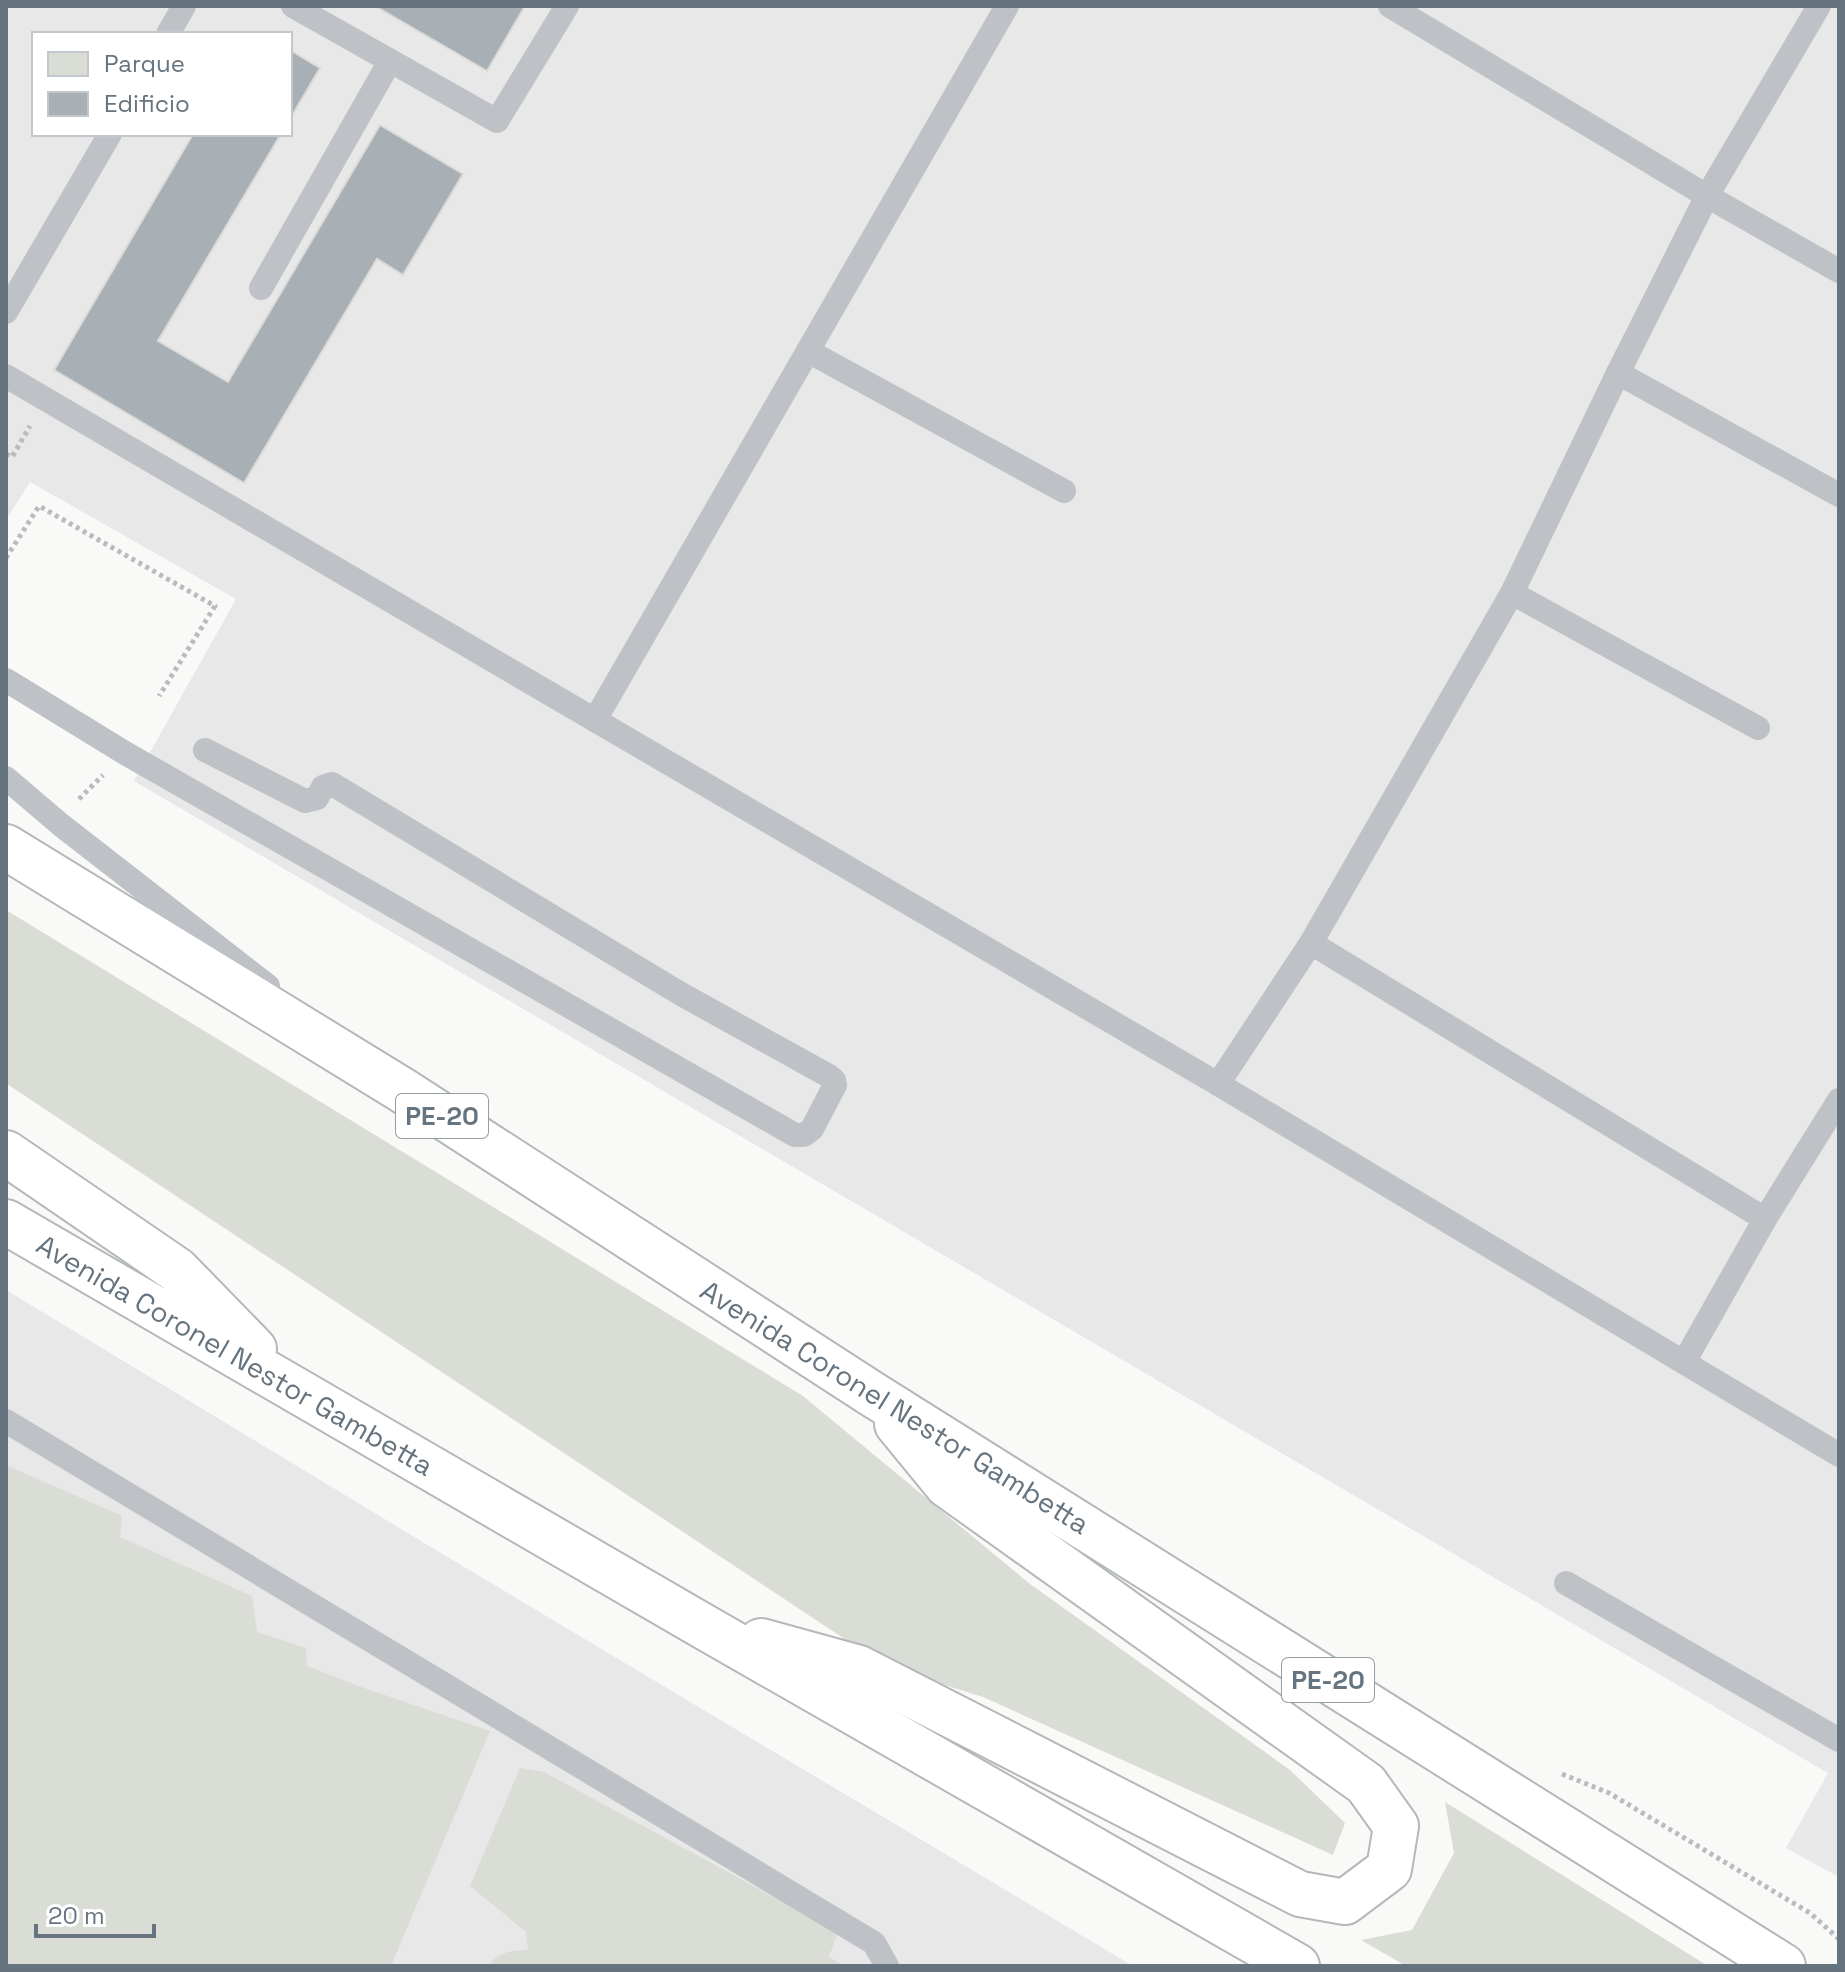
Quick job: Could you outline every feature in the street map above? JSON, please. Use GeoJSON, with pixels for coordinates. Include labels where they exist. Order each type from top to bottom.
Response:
{"type":"FeatureCollection","features":[{"type":"Feature","properties":{"kind":"highway","name":"Avenida Coronel Nestor Gambetta"},"geometry":{"type":"LineString","coordinates":[[6,847],[402,1090],[872,1394],[1783,1966]]}},
{"type":"Feature","properties":{"kind":"highway"},"geometry":{"type":"LineString","coordinates":[[6,1153],[177,1270],[293,1389]]}},
{"type":"Feature","properties":{"kind":"highway","name":"Avenida Coronel Nestor Gambetta"},"geometry":{"type":"LineString","coordinates":[[6,1222],[1297,1966]]}},
{"type":"Feature","properties":{"kind":"highway"},"geometry":{"type":"LineString","coordinates":[[701,1625],[859,1668],[1300,1894],[1345,1902],[1389,1869],[1396,1826],[1366,1784],[947,1485],[872,1394]]}},
{"type":"Feature","properties":{"kind":"lane"},"geometry":{"type":"LineString","coordinates":[[169,32],[184,6]]}},
{"type":"Feature","properties":{"kind":"lane"},"geometry":{"type":"LineString","coordinates":[[293,6],[497,121],[567,6]]}},
{"type":"Feature","properties":{"kind":"lane"},"geometry":{"type":"LineString","coordinates":[[595,720],[1007,6]]}},
{"type":"Feature","properties":{"kind":"lane"},"geometry":{"type":"LineString","coordinates":[[1390,6],[1707,196],[1839,271]]}},
{"type":"Feature","properties":{"kind":"lane"},"geometry":{"type":"LineString","coordinates":[[1218,1084],[1311,943],[1512,593],[1707,196],[1819,6]]}},
{"type":"Feature","properties":{"kind":"lane"},"geometry":{"type":"LineString","coordinates":[[261,288],[390,61]]}},
{"type":"Feature","properties":{"kind":"lane"},"geometry":{"type":"LineString","coordinates":[[6,312],[109,136]]}},
{"type":"Feature","properties":{"kind":"lane"},"geometry":{"type":"LineString","coordinates":[[808,351],[1064,491]]}},
{"type":"Feature","properties":{"kind":"lane"},"geometry":{"type":"LineString","coordinates":[[1618,373],[1839,495]]}},
{"type":"Feature","properties":{"kind":"lane"},"geometry":{"type":"LineString","coordinates":[[6,376],[1218,1084],[1839,1455]]}},
{"type":"Feature","properties":{"kind":"lane"},"geometry":{"type":"LineString","coordinates":[[1512,593],[1758,728]]}},
{"type":"Feature","properties":{"kind":"lane"},"geometry":{"type":"LineString","coordinates":[[6,680],[125,753],[795,1135],[804,1135],[812,1129],[835,1085],[829,1076],[681,994],[332,784],[323,787],[317,798],[305,801],[205,750]]}},
{"type":"Feature","properties":{"kind":"lane"},"geometry":{"type":"LineString","coordinates":[[6,778],[61,825],[402,1090]]}},
{"type":"Feature","properties":{"kind":"lane"},"geometry":{"type":"LineString","coordinates":[[1311,943],[1765,1219]]}},
{"type":"Feature","properties":{"kind":"lane"},"geometry":{"type":"LineString","coordinates":[[1684,1362],[1765,1219],[1839,1100]]}},
{"type":"Feature","properties":{"kind":"lane"},"geometry":{"type":"LineString","coordinates":[[6,1421],[874,1943],[887,1966]]}},
{"type":"Feature","properties":{"kind":"lane"},"geometry":{"type":"LineString","coordinates":[[1566,1583],[1839,1740]]}},
{"type":"Feature","properties":{"kind":"path"},"geometry":{"type":"LineString","coordinates":[[6,558],[39,506],[215,606],[159,696]]}},
{"type":"Feature","properties":{"kind":"path"},"geometry":{"type":"LineString","coordinates":[[69,808],[110,769]]}},
{"type":"Feature","properties":{"kind":"shaded area"},"geometry":{"type":"Polygon","coordinates":[[[6,6],[1839,6],[1839,1877],[1786,1848],[1828,1773],[134,781],[236,599],[30,482],[6,520],[6,6]]]}},
{"type":"Feature","properties":{"kind":"shaded area"},"geometry":{"type":"Polygon","coordinates":[[[6,1290],[439,1552],[1133,1966],[6,1966],[6,1290]]]}},
{"type":"Feature","properties":{"kind":"green space"},"geometry":{"type":"Polygon","coordinates":[[[6,910],[803,1396],[1030,1584],[1290,1770],[1345,1823],[1333,1855],[983,1697],[887,1667],[10,1086],[6,1083],[6,910]]]}},
{"type":"Feature","properties":{"kind":"green space"},"geometry":{"type":"Polygon","coordinates":[[[6,1465],[122,1516],[120,1537],[252,1596],[257,1632],[306,1648],[307,1666],[490,1731],[391,1966],[6,1966],[6,1465]]]}},
{"type":"Feature","properties":{"kind":"green space"},"geometry":{"type":"Polygon","coordinates":[[[520,1768],[544,1772],[838,1932],[829,1957],[845,1966],[489,1966],[501,1955],[528,1950],[526,1932],[470,1886],[520,1768]]]}},
{"type":"Feature","properties":{"kind":"green space"},"geometry":{"type":"Polygon","coordinates":[[[1445,1802],[1708,1966],[1406,1966],[1361,1940],[1412,1930],[1454,1853],[1445,1802]]]}},
{"type":"Feature","properties":{"kind":"building"},"geometry":{"type":"Polygon","coordinates":[[[375,6],[525,6],[487,71],[375,6]]]}},
{"type":"Feature","properties":{"kind":"building"},"geometry":{"type":"Polygon","coordinates":[[[292,51],[320,68],[292,116],[292,51]]]}},
{"type":"Feature","properties":{"kind":"building"},"geometry":{"type":"Polygon","coordinates":[[[380,125],[463,174],[403,275],[377,259],[244,483],[54,370],[192,136],[280,136],[158,341],[228,382],[380,125]]]}}]}
